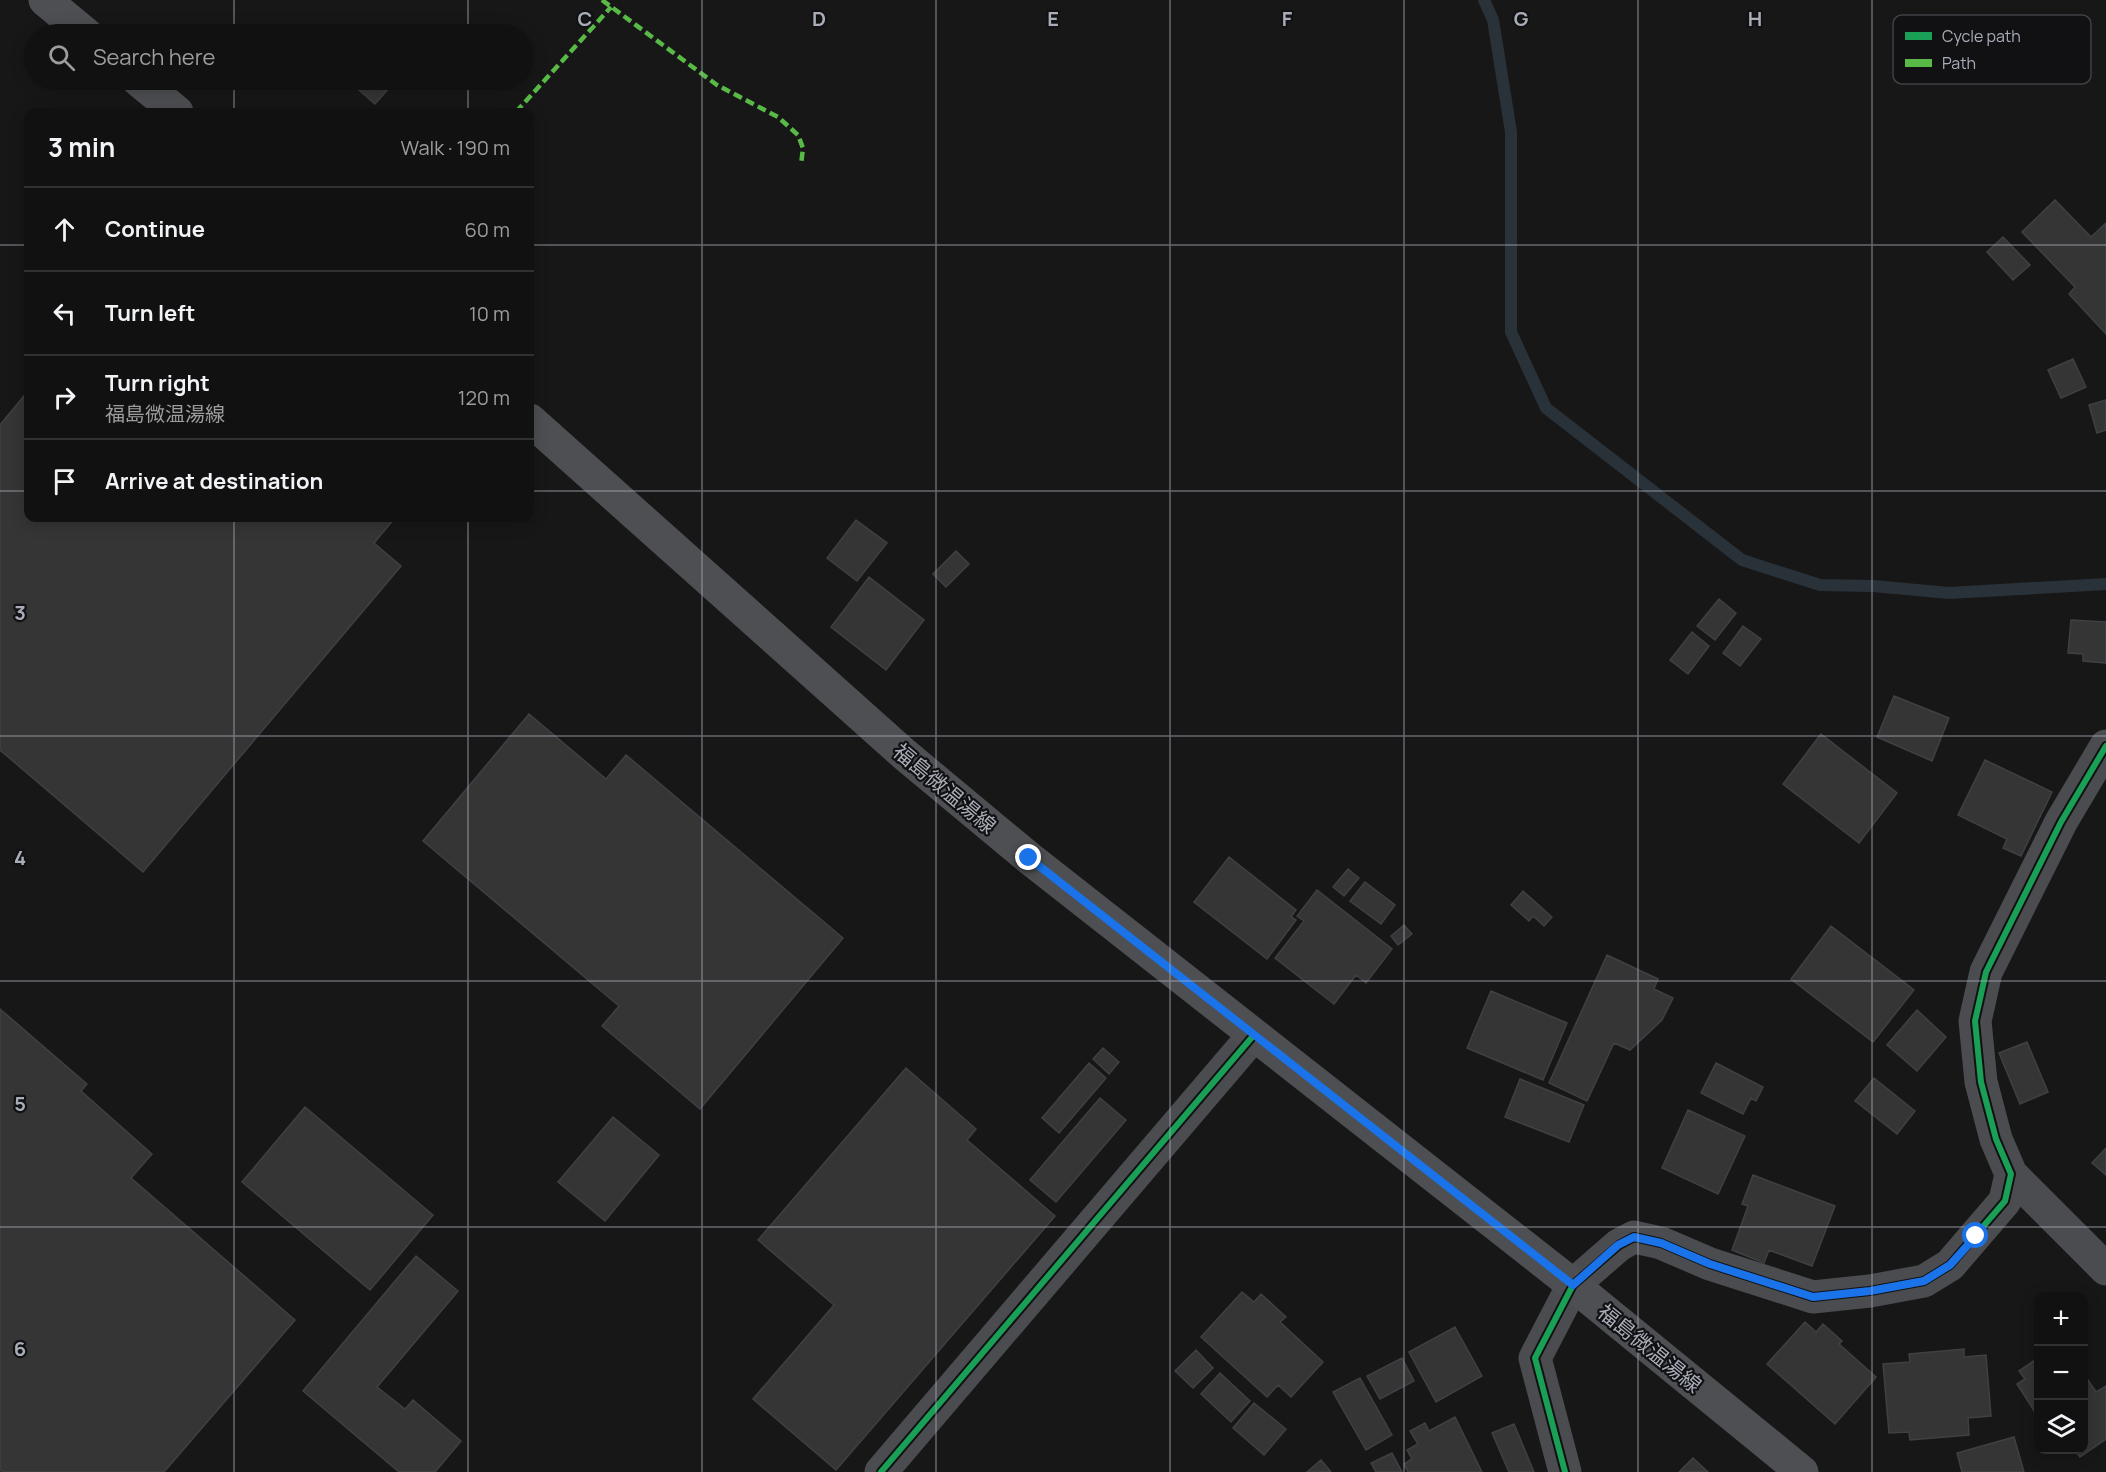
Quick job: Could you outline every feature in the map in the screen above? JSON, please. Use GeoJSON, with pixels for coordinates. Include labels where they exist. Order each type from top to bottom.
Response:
{"type":"FeatureCollection","features":[{"type":"Feature","properties":{"kind":"main road"},"geometry":{"type":"LineString","coordinates":[[45,0],[74,24]]}},
{"type":"Feature","properties":{"kind":"main road"},"geometry":{"type":"LineString","coordinates":[[150,90],[172,108]]}},
{"type":"Feature","properties":{"kind":"main road","name":"福島微温湯線"},"geometry":{"type":"LineString","coordinates":[[534,424],[904,754],[1029,858],[1573,1285],[1802,1472]]}},
{"type":"Feature","properties":{"kind":"street"},"geometry":{"type":"LineString","coordinates":[[2106,746],[2061,822],[1986,972],[1975,1021],[1981,1082],[1996,1138],[2011,1174],[2106,1269]]}},
{"type":"Feature","properties":{"kind":"street"},"geometry":{"type":"LineString","coordinates":[[881,1472],[1253,1036]]}},
{"type":"Feature","properties":{"kind":"street"},"geometry":{"type":"LineString","coordinates":[[1565,1472],[1535,1358],[1573,1285],[1618,1245],[1634,1237],[1661,1243],[1710,1264],[1813,1297],[1870,1291],[1924,1281],[1950,1265],[2005,1201],[2011,1174]]}},
{"type":"Feature","properties":{"kind":"building"},"geometry":{"type":"Polygon","coordinates":[[[359,90],[387,90],[375,104],[359,90]]]}},
{"type":"Feature","properties":{"kind":"building"},"geometry":{"type":"Polygon","coordinates":[[[2055,200],[2091,237],[2106,223],[2106,334],[2069,294],[2075,287],[2022,232],[2055,200]]]}},
{"type":"Feature","properties":{"kind":"building"},"geometry":{"type":"Polygon","coordinates":[[[2003,237],[2030,265],[2013,280],[1987,252],[2003,237]]]}},
{"type":"Feature","properties":{"kind":"building"},"geometry":{"type":"Polygon","coordinates":[[[2073,359],[2086,387],[2061,398],[2048,370],[2073,359]]]}},
{"type":"Feature","properties":{"kind":"building"},"geometry":{"type":"Polygon","coordinates":[[[24,396],[24,522],[392,522],[374,543],[401,566],[143,872],[0,750],[0,425],[24,396]]]}},
{"type":"Feature","properties":{"kind":"building"},"geometry":{"type":"Polygon","coordinates":[[[2106,400],[2106,430],[2097,433],[2089,405],[2106,400]]]}},
{"type":"Feature","properties":{"kind":"building"},"geometry":{"type":"Polygon","coordinates":[[[856,520],[887,543],[857,581],[827,558],[856,520]]]}},
{"type":"Feature","properties":{"kind":"building"},"geometry":{"type":"Polygon","coordinates":[[[956,551],[969,564],[946,587],[933,574],[956,551]]]}},
{"type":"Feature","properties":{"kind":"building"},"geometry":{"type":"Polygon","coordinates":[[[869,577],[924,620],[886,670],[831,627],[869,577]]]}},
{"type":"Feature","properties":{"kind":"building"},"geometry":{"type":"Polygon","coordinates":[[[1719,599],[1736,613],[1715,640],[1697,626],[1719,599]]]}},
{"type":"Feature","properties":{"kind":"building"},"geometry":{"type":"Polygon","coordinates":[[[2071,620],[2106,622],[2106,663],[2083,661],[2083,654],[2068,653],[2071,620]]]}},
{"type":"Feature","properties":{"kind":"building"},"geometry":{"type":"Polygon","coordinates":[[[1743,626],[1761,639],[1740,666],[1723,653],[1743,626]]]}},
{"type":"Feature","properties":{"kind":"building"},"geometry":{"type":"Polygon","coordinates":[[[1692,632],[1709,646],[1688,674],[1670,660],[1692,632]]]}},
{"type":"Feature","properties":{"kind":"building"},"geometry":{"type":"Polygon","coordinates":[[[1894,696],[1949,718],[1932,761],[1877,737],[1894,696]]]}},
{"type":"Feature","properties":{"kind":"building"},"geometry":{"type":"Polygon","coordinates":[[[529,714],[606,779],[626,755],[843,938],[700,1109],[602,1026],[619,1006],[423,841],[529,714]]]}},
{"type":"Feature","properties":{"kind":"building"},"geometry":{"type":"Polygon","coordinates":[[[1821,734],[1897,793],[1859,843],[1783,784],[1821,734]]]}},
{"type":"Feature","properties":{"kind":"building"},"geometry":{"type":"Polygon","coordinates":[[[1985,760],[2052,792],[2021,856],[2003,848],[2007,839],[1958,815],[1985,760]]]}},
{"type":"Feature","properties":{"kind":"building"},"geometry":{"type":"Polygon","coordinates":[[[1229,857],[1296,910],[1291,917],[1296,920],[1267,959],[1194,902],[1229,857]]]}},
{"type":"Feature","properties":{"kind":"building"},"geometry":{"type":"Polygon","coordinates":[[[1348,869],[1359,878],[1344,896],[1333,887],[1348,869]]]}},
{"type":"Feature","properties":{"kind":"building"},"geometry":{"type":"Polygon","coordinates":[[[1365,882],[1395,905],[1381,924],[1350,901],[1365,882]]]}},
{"type":"Feature","properties":{"kind":"building"},"geometry":{"type":"Polygon","coordinates":[[[1317,890],[1392,949],[1366,983],[1356,975],[1334,1004],[1275,958],[1304,921],[1297,916],[1317,890]]]}},
{"type":"Feature","properties":{"kind":"building"},"geometry":{"type":"Polygon","coordinates":[[[1523,891],[1552,917],[1544,926],[1533,916],[1529,921],[1511,905],[1523,891]]]}},
{"type":"Feature","properties":{"kind":"building"},"geometry":{"type":"Polygon","coordinates":[[[1404,925],[1412,934],[1398,945],[1391,936],[1404,925]]]}},
{"type":"Feature","properties":{"kind":"building"},"geometry":{"type":"Polygon","coordinates":[[[1831,926],[1914,990],[1873,1042],[1791,979],[1831,926]]]}},
{"type":"Feature","properties":{"kind":"building"},"geometry":{"type":"Polygon","coordinates":[[[1607,955],[1658,979],[1654,989],[1673,998],[1662,1020],[1630,1050],[1614,1043],[1587,1101],[1549,1083],[1607,955]]]}},
{"type":"Feature","properties":{"kind":"building"},"geometry":{"type":"Polygon","coordinates":[[[1491,991],[1567,1023],[1543,1080],[1467,1048],[1491,991]]]}},
{"type":"Feature","properties":{"kind":"building"},"geometry":{"type":"Polygon","coordinates":[[[0,1009],[87,1084],[81,1091],[152,1154],[131,1178],[295,1320],[164,1472],[2,1472],[0,1470],[0,1009]]]}},
{"type":"Feature","properties":{"kind":"building"},"geometry":{"type":"Polygon","coordinates":[[[1917,1010],[1946,1037],[1917,1071],[1887,1045],[1917,1010]]]}},
{"type":"Feature","properties":{"kind":"building"},"geometry":{"type":"Polygon","coordinates":[[[2027,1042],[2048,1092],[2020,1104],[1999,1053],[2027,1042]]]}},
{"type":"Feature","properties":{"kind":"building"},"geometry":{"type":"Polygon","coordinates":[[[1103,1048],[1119,1062],[1109,1074],[1093,1059],[1103,1048]]]}},
{"type":"Feature","properties":{"kind":"building"},"geometry":{"type":"Polygon","coordinates":[[[1089,1063],[1106,1078],[1059,1133],[1042,1118],[1089,1063]]]}},
{"type":"Feature","properties":{"kind":"building"},"geometry":{"type":"Polygon","coordinates":[[[1716,1063],[1763,1087],[1756,1101],[1751,1098],[1743,1114],[1701,1093],[1716,1063]]]}},
{"type":"Feature","properties":{"kind":"building"},"geometry":{"type":"Polygon","coordinates":[[[906,1068],[976,1129],[967,1140],[1055,1216],[836,1470],[753,1399],[834,1305],[758,1240],[906,1068]]]}},
{"type":"Feature","properties":{"kind":"building"},"geometry":{"type":"Polygon","coordinates":[[[1874,1078],[1915,1111],[1897,1134],[1855,1101],[1874,1078]]]}},
{"type":"Feature","properties":{"kind":"building"},"geometry":{"type":"Polygon","coordinates":[[[1520,1079],[1584,1105],[1569,1142],[1505,1117],[1520,1079]]]}},
{"type":"Feature","properties":{"kind":"building"},"geometry":{"type":"Polygon","coordinates":[[[1100,1098],[1126,1120],[1056,1202],[1030,1180],[1100,1098]]]}},
{"type":"Feature","properties":{"kind":"building"},"geometry":{"type":"Polygon","coordinates":[[[305,1107],[433,1215],[370,1290],[242,1182],[305,1107]]]}},
{"type":"Feature","properties":{"kind":"building"},"geometry":{"type":"Polygon","coordinates":[[[1688,1110],[1745,1136],[1718,1194],[1662,1168],[1688,1110]]]}},
{"type":"Feature","properties":{"kind":"building"},"geometry":{"type":"Polygon","coordinates":[[[613,1117],[659,1155],[605,1221],[558,1182],[613,1117]]]}},
{"type":"Feature","properties":{"kind":"building"},"geometry":{"type":"Polygon","coordinates":[[[2106,1148],[2106,1175],[2092,1163],[2106,1148]]]}},
{"type":"Feature","properties":{"kind":"building"},"geometry":{"type":"Polygon","coordinates":[[[1753,1175],[1835,1206],[1812,1266],[1769,1250],[1764,1263],[1732,1250],[1748,1206],[1742,1204],[1753,1175]]]}},
{"type":"Feature","properties":{"kind":"building"},"geometry":{"type":"Polygon","coordinates":[[[416,1256],[458,1291],[377,1387],[405,1409],[413,1400],[461,1441],[435,1472],[399,1472],[303,1391],[416,1256]]]}},
{"type":"Feature","properties":{"kind":"building"},"geometry":{"type":"Polygon","coordinates":[[[1242,1292],[1254,1302],[1261,1294],[1286,1317],[1280,1322],[1323,1362],[1291,1397],[1278,1385],[1267,1397],[1201,1337],[1242,1292]]]}},
{"type":"Feature","properties":{"kind":"building"},"geometry":{"type":"Polygon","coordinates":[[[1805,1322],[1816,1332],[1823,1324],[1842,1341],[1839,1344],[1876,1377],[1835,1424],[1767,1364],[1805,1322]]]}},
{"type":"Feature","properties":{"kind":"building"},"geometry":{"type":"Polygon","coordinates":[[[1455,1327],[1482,1376],[1436,1402],[1409,1352],[1455,1327]]]}},
{"type":"Feature","properties":{"kind":"building"},"geometry":{"type":"Polygon","coordinates":[[[1964,1349],[1964,1357],[1986,1355],[1991,1416],[1968,1418],[1969,1435],[1910,1440],[1909,1432],[1889,1433],[1883,1364],[1910,1362],[1909,1354],[1964,1349]]]}},
{"type":"Feature","properties":{"kind":"building"},"geometry":{"type":"Polygon","coordinates":[[[1196,1350],[1213,1368],[1193,1388],[1175,1371],[1196,1350]]]}},
{"type":"Feature","properties":{"kind":"building"},"geometry":{"type":"Polygon","coordinates":[[[1402,1358],[1414,1381],[1380,1399],[1367,1376],[1402,1358]]]}},
{"type":"Feature","properties":{"kind":"building"},"geometry":{"type":"Polygon","coordinates":[[[2034,1361],[2034,1411],[2017,1384],[2025,1379],[2019,1371],[2034,1361]]]}},
{"type":"Feature","properties":{"kind":"building"},"geometry":{"type":"Polygon","coordinates":[[[1220,1373],[1250,1401],[1231,1422],[1201,1394],[1220,1373]]]}},
{"type":"Feature","properties":{"kind":"building"},"geometry":{"type":"Polygon","coordinates":[[[1360,1378],[1392,1435],[1366,1450],[1333,1392],[1360,1378]]]}},
{"type":"Feature","properties":{"kind":"building"},"geometry":{"type":"Polygon","coordinates":[[[2088,1380],[2096,1392],[2106,1386],[2106,1439],[2088,1451],[2088,1380]]]}},
{"type":"Feature","properties":{"kind":"building"},"geometry":{"type":"Polygon","coordinates":[[[1254,1403],[1286,1429],[1264,1455],[1233,1428],[1254,1403]]]}},
{"type":"Feature","properties":{"kind":"building"},"geometry":{"type":"Polygon","coordinates":[[[1455,1417],[1482,1472],[1408,1472],[1404,1464],[1412,1459],[1407,1450],[1418,1444],[1410,1431],[1425,1423],[1429,1431],[1455,1417]]]}},
{"type":"Feature","properties":{"kind":"building"},"geometry":{"type":"Polygon","coordinates":[[[1514,1424],[1534,1472],[1509,1472],[1492,1433],[1514,1424]]]}},
{"type":"Feature","properties":{"kind":"building"},"geometry":{"type":"Polygon","coordinates":[[[2014,1437],[2024,1472],[1962,1472],[1957,1453],[2014,1437]]]}},
{"type":"Feature","properties":{"kind":"building"},"geometry":{"type":"Polygon","coordinates":[[[1392,1453],[1402,1472],[1376,1472],[1371,1463],[1392,1453]]]}},
{"type":"Feature","properties":{"kind":"building"},"geometry":{"type":"Polygon","coordinates":[[[1693,1458],[1708,1472],[1679,1472],[1693,1458]]]}},
{"type":"Feature","properties":{"kind":"building"},"geometry":{"type":"Polygon","coordinates":[[[1321,1460],[1331,1472],[1307,1472],[1321,1460]]]}},
{"type":"Feature","properties":{"kind":"waterway"},"geometry":{"type":"LineString","coordinates":[[1484,0],[1493,20],[1511,132],[1511,332],[1546,408],[1742,560],[1820,585],[1873,586],[1949,593],[2106,584]]}},
{"type":"Feature","properties":{"kind":"marked path"},"geometry":{"type":"LineString","coordinates":[[602,0],[717,85],[778,117],[798,135],[803,148],[801,165]]}},
{"type":"Feature","properties":{"kind":"marked path"},"geometry":{"type":"LineString","coordinates":[[520,108],[611,7]]}},
{"type":"Feature","properties":{"kind":"cycle path"},"geometry":{"type":"LineString","coordinates":[[1565,1472],[1535,1358],[1573,1285],[1619,1245],[1634,1237],[1661,1243],[1710,1264],[1813,1297],[1870,1291],[1924,1281],[1950,1265],[2005,1201],[2011,1174],[1996,1139],[1981,1082],[1975,1021],[1986,972],[2061,822],[2106,746]]}},
{"type":"Feature","properties":{"kind":"cycle path"},"geometry":{"type":"LineString","coordinates":[[881,1472],[1253,1036]]}},
{"type":"Feature","properties":{"kind":"route"},"geometry":{"type":"LineString","coordinates":[[1029,858],[1573,1285],[1618,1245],[1634,1237],[1661,1243],[1710,1264],[1813,1297],[1870,1291],[1924,1281],[1950,1265],[1976,1236]]}}]}
